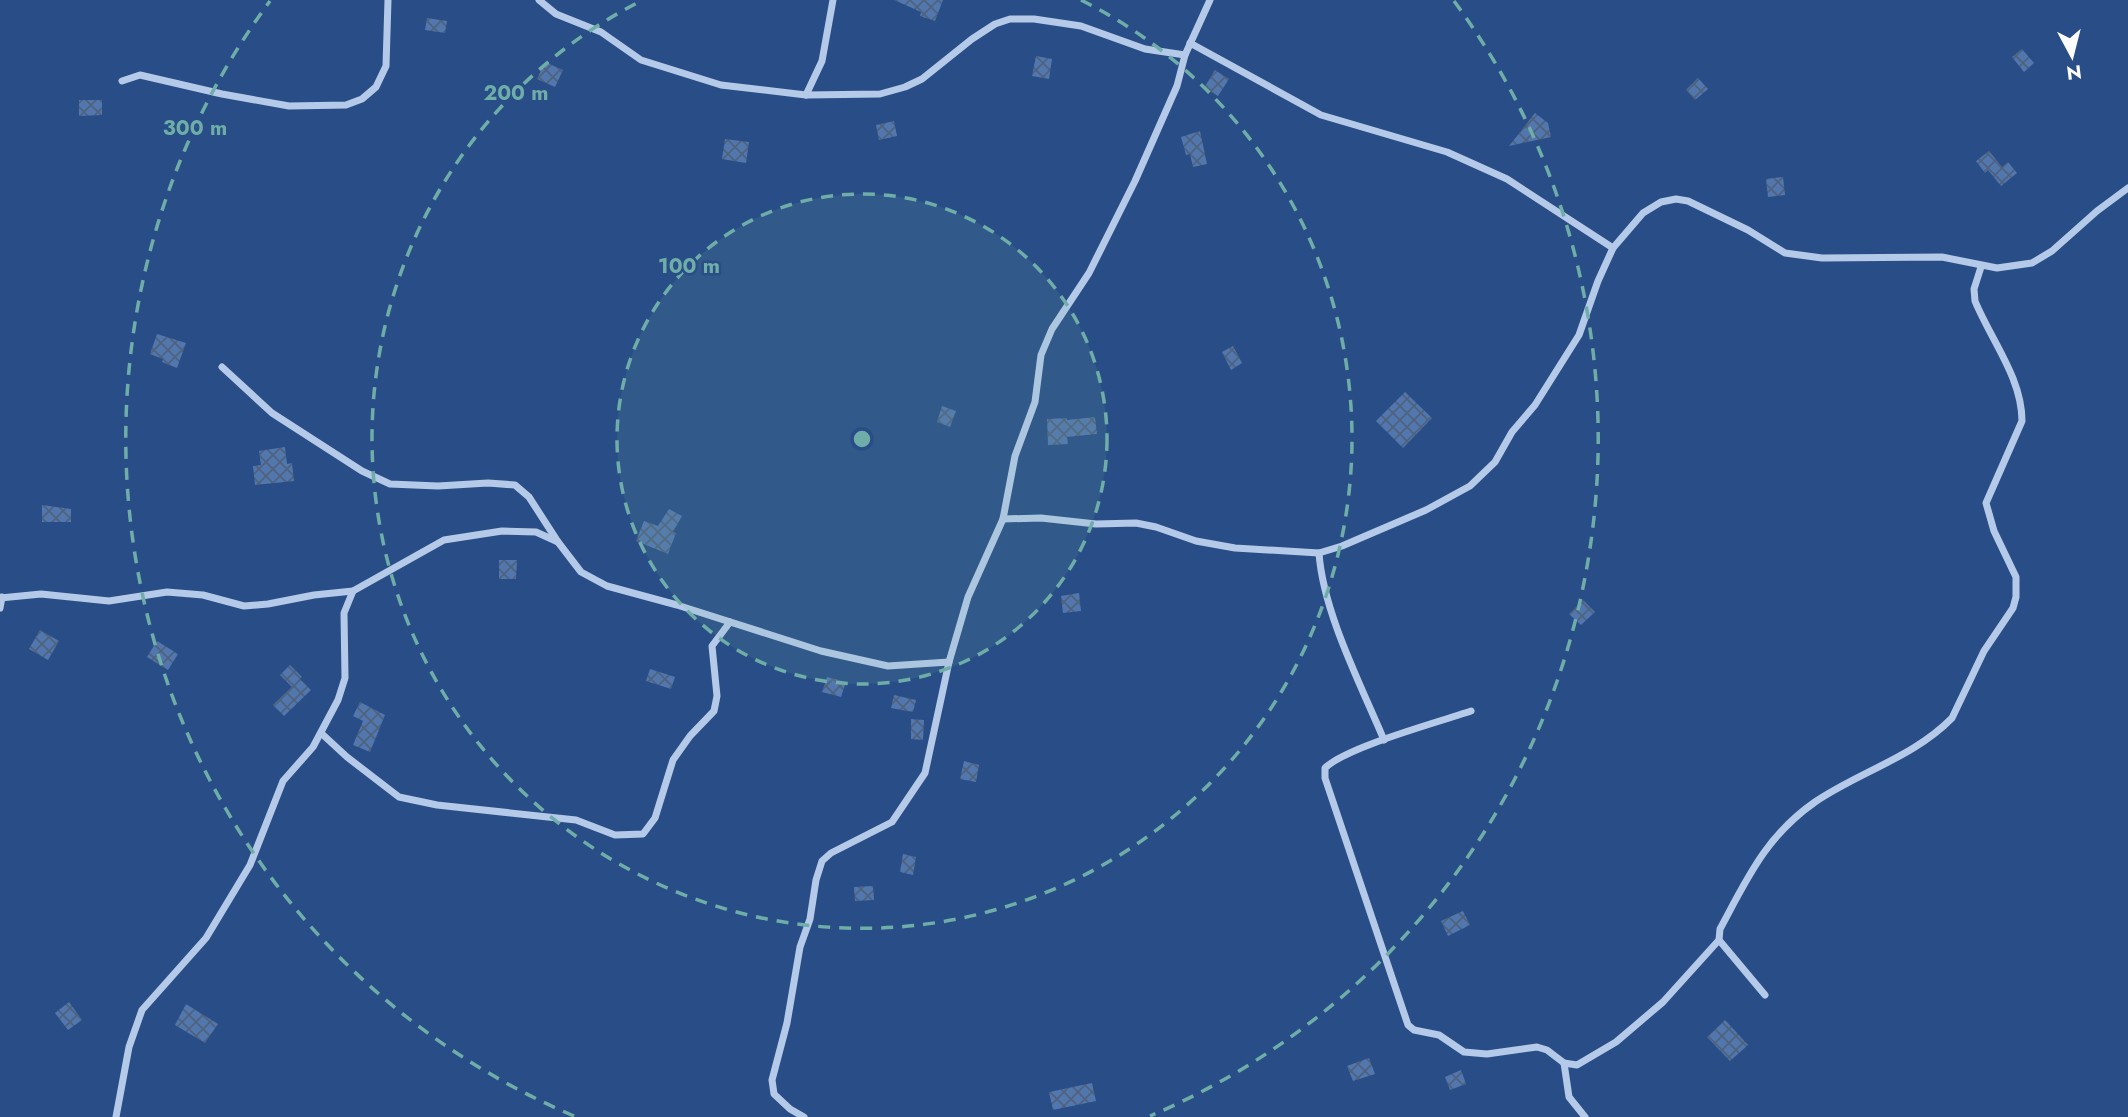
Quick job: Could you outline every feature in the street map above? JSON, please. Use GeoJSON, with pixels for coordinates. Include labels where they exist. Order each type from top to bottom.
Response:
{"type":"FeatureCollection","features":[{"type":"Feature","properties":{"kind":"street"},"geometry":{"type":"LineString","coordinates":[[122,81],[140,75],[289,106],[346,105],[362,99],[376,87],[386,66],[388,0]]}},
{"type":"Feature","properties":{"kind":"street"},"geometry":{"type":"LineString","coordinates":[[539,0],[556,14],[601,32],[641,60],[721,85],[806,94],[880,94],[905,87],[922,79],[984,31],[1010,19],[1034,19],[1081,26],[1145,49],[1185,55]]}},
{"type":"Feature","properties":{"kind":"street"},"geometry":{"type":"LineString","coordinates":[[806,94],[822,61],[833,0]]}},
{"type":"Feature","properties":{"kind":"street"},"geometry":{"type":"LineString","coordinates":[[804,1117],[790,1109],[774,1094],[772,1080],[787,1023],[800,947],[810,919],[822,861],[831,853],[892,822],[925,773],[949,662],[968,597],[1003,519],[1015,456],[1035,402],[1041,355],[1052,329],[1090,273],[1135,181],[1177,86],[1185,55],[1210,0]]}},
{"type":"Feature","properties":{"kind":"street"},"geometry":{"type":"LineString","coordinates":[[1191,43],[1321,115],[1447,152],[1507,179],[1613,248]]}},
{"type":"Feature","properties":{"kind":"street"},"geometry":{"type":"LineString","coordinates":[[1003,519],[1041,518],[1096,524],[1136,523],[1196,541],[1235,548],[1319,553],[1426,510],[1470,486],[1495,462],[1512,432],[1535,405],[1579,335],[1613,248],[1643,213],[1661,202],[1676,199],[1688,201],[1748,230],[1785,253],[1822,258],[1941,257],[1981,267],[1997,268],[2032,263],[2052,251],[2128,188]]}},
{"type":"Feature","properties":{"kind":"street"},"geometry":{"type":"LineString","coordinates":[[1471,711],[1384,740],[1333,761],[1325,768],[1325,778],[1408,1025],[1414,1030],[1438,1035],[1464,1052],[1487,1054],[1537,1047],[1547,1050],[1564,1063],[1577,1065],[1616,1042],[1663,1002],[1719,940],[1720,929],[1752,868],[1766,848],[1794,820],[1815,802],[1919,745],[1952,718],[1984,651],[2013,608],[2016,577],[1994,531],[1986,503],[2022,421],[2022,406],[2013,379],[1975,301],[1974,289],[1981,267]]}},
{"type":"Feature","properties":{"kind":"street"},"geometry":{"type":"LineString","coordinates":[[222,366],[272,412],[362,471],[390,484],[515,485],[529,497],[581,572],[607,586],[821,651],[888,666],[949,662]]}},
{"type":"Feature","properties":{"kind":"street"},"geometry":{"type":"LineString","coordinates":[[0,608],[1,598],[41,594],[109,601],[167,592],[203,595],[244,606],[353,590],[444,540],[502,531],[537,532],[558,542]]}},
{"type":"Feature","properties":{"kind":"street"},"geometry":{"type":"LineString","coordinates":[[1319,553],[1321,578],[1333,614],[1384,740]]}},
{"type":"Feature","properties":{"kind":"street"},"geometry":{"type":"LineString","coordinates":[[116,1117],[129,1047],[142,1010],[206,938],[250,865],[283,781],[321,733],[338,700],[345,678],[344,613],[353,590]]}},
{"type":"Feature","properties":{"kind":"street"},"geometry":{"type":"LineString","coordinates":[[321,733],[399,797],[448,806],[576,820],[615,835],[643,834],[655,818],[673,760],[690,736],[714,711],[717,696],[712,646],[730,622]]}},
{"type":"Feature","properties":{"kind":"street"},"geometry":{"type":"LineString","coordinates":[[1719,940],[1765,995]]}},
{"type":"Feature","properties":{"kind":"street"},"geometry":{"type":"LineString","coordinates":[[1564,1063],[1569,1097],[1585,1117]]}},
{"type":"Feature","properties":{"kind":"building"},"geometry":{"type":"Polygon","coordinates":[[[894,0],[943,0],[935,21],[920,16],[921,12],[894,0]]]}},
{"type":"Feature","properties":{"kind":"building"},"geometry":{"type":"Polygon","coordinates":[[[427,18],[447,21],[445,33],[425,30],[427,18]]]}},
{"type":"Feature","properties":{"kind":"building"},"geometry":{"type":"Polygon","coordinates":[[[2022,49],[2034,63],[2024,72],[2012,57],[2022,49]]]}},
{"type":"Feature","properties":{"kind":"building"},"geometry":{"type":"Polygon","coordinates":[[[1036,56],[1052,59],[1049,79],[1032,76],[1036,56]]]}},
{"type":"Feature","properties":{"kind":"building"},"geometry":{"type":"Polygon","coordinates":[[[545,62],[563,70],[555,87],[537,79],[545,62]]]}},
{"type":"Feature","properties":{"kind":"building"},"geometry":{"type":"Polygon","coordinates":[[[1215,70],[1229,79],[1218,96],[1204,88],[1215,70]]]}},
{"type":"Feature","properties":{"kind":"building"},"geometry":{"type":"Polygon","coordinates":[[[1698,78],[1708,89],[1695,100],[1686,90],[1698,78]]]}},
{"type":"Feature","properties":{"kind":"building"},"geometry":{"type":"Polygon","coordinates":[[[79,100],[102,100],[102,115],[79,116],[79,100]]]}},
{"type":"Feature","properties":{"kind":"building"},"geometry":{"type":"Polygon","coordinates":[[[1535,113],[1548,123],[1551,137],[1509,146],[1535,113]]]}},
{"type":"Feature","properties":{"kind":"building"},"geometry":{"type":"Polygon","coordinates":[[[894,121],[897,136],[879,140],[876,125],[894,121]]]}},
{"type":"Feature","properties":{"kind":"building"},"geometry":{"type":"Polygon","coordinates":[[[1200,131],[1207,164],[1193,167],[1181,137],[1200,131]]]}},
{"type":"Feature","properties":{"kind":"building"},"geometry":{"type":"Polygon","coordinates":[[[725,139],[749,142],[746,163],[722,159],[725,139]]]}},
{"type":"Feature","properties":{"kind":"building"},"geometry":{"type":"Polygon","coordinates":[[[1989,151],[2002,167],[2008,162],[2017,173],[2001,186],[1988,170],[1985,173],[1976,161],[1989,151]]]}},
{"type":"Feature","properties":{"kind":"building"},"geometry":{"type":"Polygon","coordinates":[[[1783,177],[1785,195],[1768,197],[1766,179],[1783,177]]]}},
{"type":"Feature","properties":{"kind":"building"},"geometry":{"type":"Polygon","coordinates":[[[157,334],[186,343],[177,368],[150,354],[157,334]]]}},
{"type":"Feature","properties":{"kind":"building"},"geometry":{"type":"Polygon","coordinates":[[[1233,346],[1242,363],[1231,370],[1222,352],[1233,346]]]}},
{"type":"Feature","properties":{"kind":"building"},"geometry":{"type":"Polygon","coordinates":[[[1405,392],[1432,418],[1403,448],[1376,421],[1405,392]]]}},
{"type":"Feature","properties":{"kind":"building"},"geometry":{"type":"Polygon","coordinates":[[[942,406],[956,411],[950,427],[937,422],[942,406]]]}},
{"type":"Feature","properties":{"kind":"building"},"geometry":{"type":"Polygon","coordinates":[[[1095,417],[1097,434],[1067,437],[1068,444],[1048,445],[1047,419],[1095,417]]]}},
{"type":"Feature","properties":{"kind":"building"},"geometry":{"type":"Polygon","coordinates":[[[285,447],[287,464],[292,463],[294,481],[255,485],[253,466],[261,465],[259,451],[285,447]]]}},
{"type":"Feature","properties":{"kind":"building"},"geometry":{"type":"Polygon","coordinates":[[[42,505],[71,509],[71,522],[42,522],[42,505]]]}},
{"type":"Feature","properties":{"kind":"building"},"geometry":{"type":"Polygon","coordinates":[[[669,509],[682,516],[673,532],[676,533],[668,554],[636,541],[644,521],[658,526],[669,509]]]}},
{"type":"Feature","properties":{"kind":"building"},"geometry":{"type":"Polygon","coordinates":[[[499,560],[517,560],[516,579],[499,579],[499,560]]]}},
{"type":"Feature","properties":{"kind":"building"},"geometry":{"type":"Polygon","coordinates":[[[1079,593],[1081,611],[1063,613],[1061,596],[1079,593]]]}},
{"type":"Feature","properties":{"kind":"building"},"geometry":{"type":"Polygon","coordinates":[[[1583,600],[1595,612],[1581,625],[1569,614],[1583,600]]]}},
{"type":"Feature","properties":{"kind":"building"},"geometry":{"type":"Polygon","coordinates":[[[40,630],[59,641],[48,660],[29,649],[40,630]]]}},
{"type":"Feature","properties":{"kind":"building"},"geometry":{"type":"Polygon","coordinates":[[[157,641],[178,654],[168,670],[147,657],[157,641]]]}},
{"type":"Feature","properties":{"kind":"building"},"geometry":{"type":"Polygon","coordinates":[[[290,665],[302,677],[292,687],[280,675],[290,665]]]}},
{"type":"Feature","properties":{"kind":"building"},"geometry":{"type":"Polygon","coordinates":[[[650,669],[675,677],[671,689],[646,681],[650,669]]]}},
{"type":"Feature","properties":{"kind":"building"},"geometry":{"type":"Polygon","coordinates":[[[827,677],[846,682],[841,697],[822,692],[827,677]]]}},
{"type":"Feature","properties":{"kind":"building"},"geometry":{"type":"Polygon","coordinates":[[[300,679],[311,690],[284,716],[273,705],[300,679]]]}},
{"type":"Feature","properties":{"kind":"building"},"geometry":{"type":"Polygon","coordinates":[[[894,695],[916,700],[913,712],[891,708],[894,695]]]}},
{"type":"Feature","properties":{"kind":"building"},"geometry":{"type":"Polygon","coordinates":[[[360,702],[385,715],[370,752],[353,745],[363,721],[353,716],[360,702]]]}},
{"type":"Feature","properties":{"kind":"building"},"geometry":{"type":"Polygon","coordinates":[[[911,719],[924,720],[923,740],[911,739],[911,719]]]}},
{"type":"Feature","properties":{"kind":"building"},"geometry":{"type":"Polygon","coordinates":[[[964,761],[979,765],[976,782],[960,779],[964,761]]]}},
{"type":"Feature","properties":{"kind":"building"},"geometry":{"type":"Polygon","coordinates":[[[903,854],[916,857],[913,875],[900,872],[903,854]]]}},
{"type":"Feature","properties":{"kind":"building"},"geometry":{"type":"Polygon","coordinates":[[[873,886],[874,900],[855,901],[854,887],[873,886]]]}},
{"type":"Feature","properties":{"kind":"building"},"geometry":{"type":"Polygon","coordinates":[[[1463,911],[1470,925],[1448,936],[1441,921],[1463,911]]]}},
{"type":"Feature","properties":{"kind":"building"},"geometry":{"type":"Polygon","coordinates":[[[69,1002],[82,1020],[68,1030],[55,1013],[69,1002]]]}},
{"type":"Feature","properties":{"kind":"building"},"geometry":{"type":"Polygon","coordinates":[[[186,1004],[218,1024],[205,1043],[175,1025],[186,1004]]]}},
{"type":"Feature","properties":{"kind":"building"},"geometry":{"type":"Polygon","coordinates":[[[1725,1020],[1748,1045],[1730,1061],[1707,1037],[1725,1020]]]}},
{"type":"Feature","properties":{"kind":"building"},"geometry":{"type":"Polygon","coordinates":[[[1369,1058],[1375,1074],[1353,1081],[1347,1066],[1369,1058]]]}},
{"type":"Feature","properties":{"kind":"building"},"geometry":{"type":"Polygon","coordinates":[[[1461,1070],[1466,1084],[1450,1090],[1445,1077],[1461,1070]]]}},
{"type":"Feature","properties":{"kind":"building"},"geometry":{"type":"Polygon","coordinates":[[[1092,1083],[1096,1101],[1053,1110],[1049,1092],[1092,1083]]]}}]}
